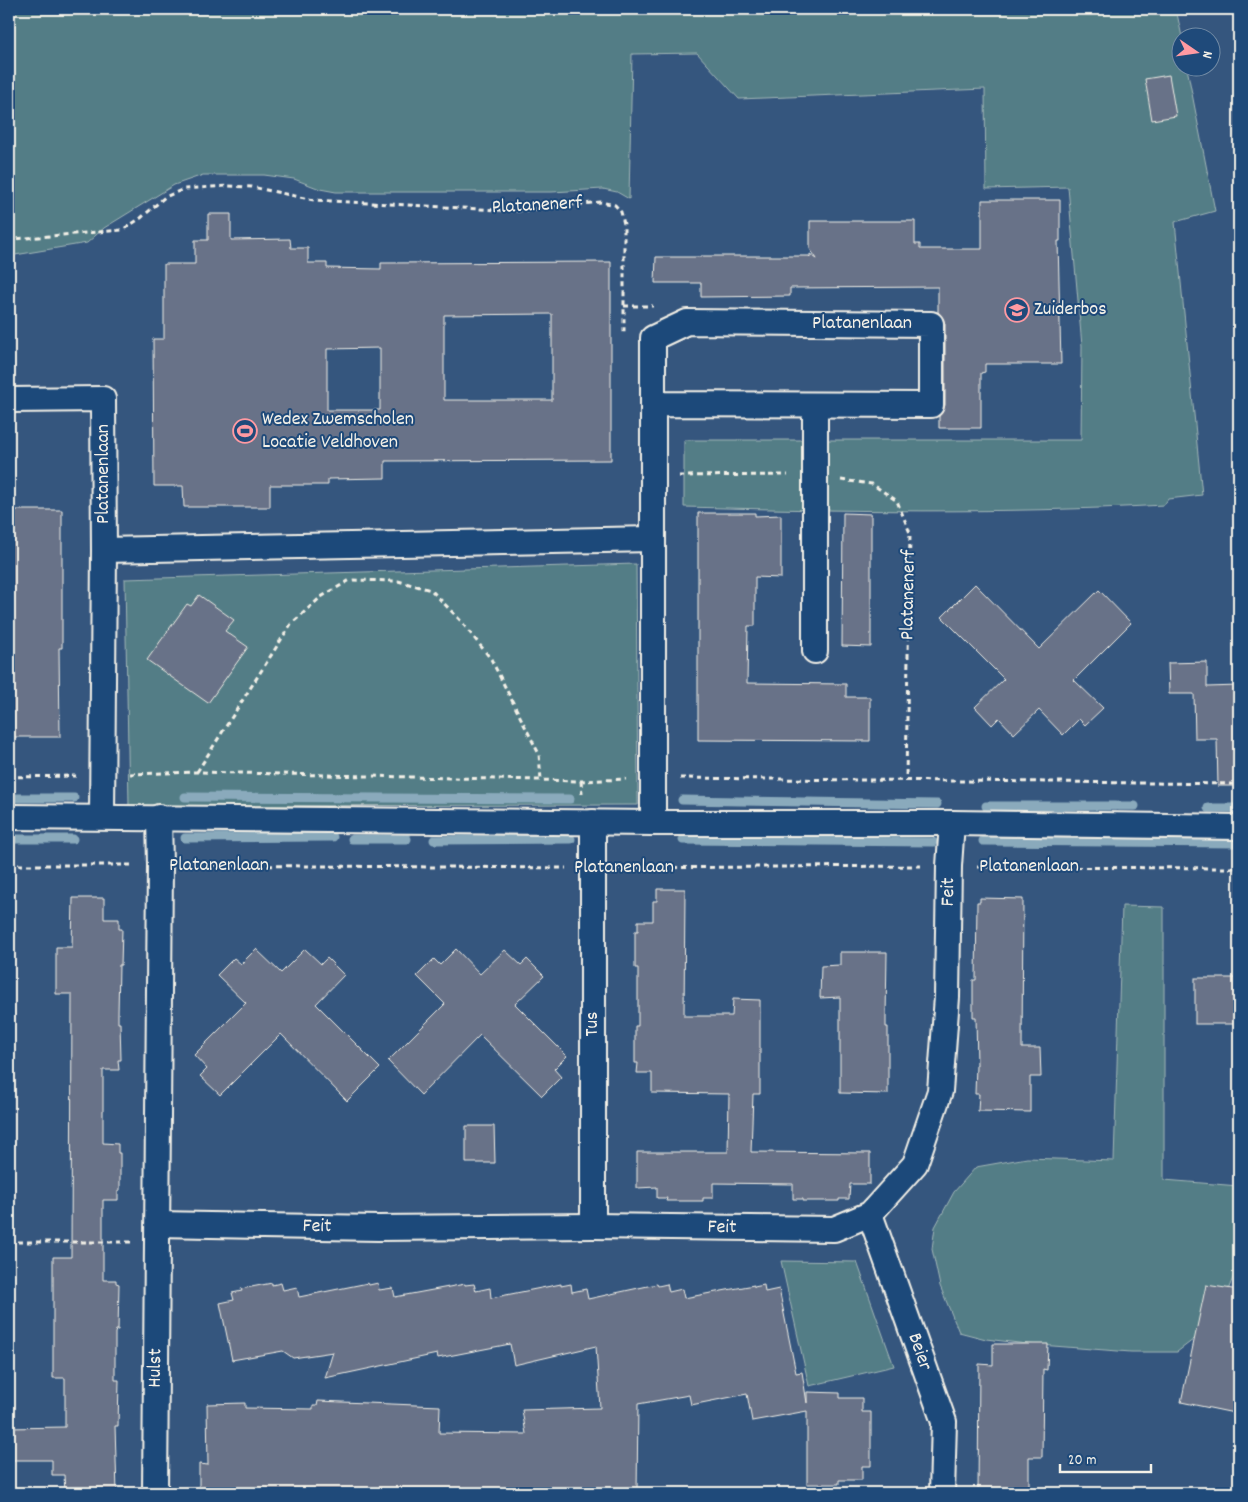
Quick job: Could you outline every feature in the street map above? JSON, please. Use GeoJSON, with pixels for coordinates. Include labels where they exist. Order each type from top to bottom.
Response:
{"type":"FeatureCollection","features":[{"type":"Feature","properties":{"kind":"street","name":"Platanenlaan"},"geometry":{"type":"LineString","coordinates":[[653,404],[931,405],[931,324],[687,322],[653,338],[653,404],[653,823]]}},
{"type":"Feature","properties":{"kind":"street","name":"Platanenlaan"},"geometry":{"type":"LineString","coordinates":[[9,400],[103,399],[102,817]]}},
{"type":"Feature","properties":{"kind":"street"},"geometry":{"type":"LineString","coordinates":[[815,405],[815,651]]}},
{"type":"Feature","properties":{"kind":"street","name":"Platanenlaan"},"geometry":{"type":"LineString","coordinates":[[104,550],[653,539]]}},
{"type":"Feature","properties":{"kind":"street","name":"Platanenlaan"},"geometry":{"type":"LineString","coordinates":[[9,817],[653,823],[952,823],[1239,827]]}},
{"type":"Feature","properties":{"kind":"street"},"geometry":{"type":"LineString","coordinates":[[158,1233],[159,818]]}},
{"type":"Feature","properties":{"kind":"street","name":"Tus"},"geometry":{"type":"LineString","coordinates":[[593,822],[593,1226]]}},
{"type":"Feature","properties":{"kind":"street","name":"Feit"},"geometry":{"type":"LineString","coordinates":[[158,1233],[593,1226],[834,1229],[870,1214],[915,1164],[940,1091],[947,997],[949,866],[952,823]]}},
{"type":"Feature","properties":{"kind":"street","name":"Beier"},"geometry":{"type":"LineString","coordinates":[[870,1214],[944,1422],[942,1493]]}},
{"type":"Feature","properties":{"kind":"street","name":"Hulst"},"geometry":{"type":"LineString","coordinates":[[155,1493],[158,1233]]}},
{"type":"Feature","properties":{"kind":"path","name":"Platanenerf"},"geometry":{"type":"LineString","coordinates":[[9,241],[122,230],[142,218],[165,197],[184,189],[227,186],[252,187],[314,200],[518,211],[602,202],[615,205],[620,212],[624,224],[624,344]]}},
{"type":"Feature","properties":{"kind":"path","name":"Platanenerf"},"geometry":{"type":"LineString","coordinates":[[653,477],[816,474],[872,484],[897,501],[910,533],[906,779]]}},
{"type":"Feature","properties":{"kind":"path"},"geometry":{"type":"LineString","coordinates":[[197,772],[292,624],[321,596],[350,580],[398,581],[431,590],[460,620],[491,658],[539,754],[541,780]]}},
{"type":"Feature","properties":{"kind":"path","name":"Platanenlaan"},"geometry":{"type":"LineString","coordinates":[[9,865],[593,868],[949,866],[1239,868]]}},
{"type":"Feature","properties":{"kind":"path"},"geometry":{"type":"LineString","coordinates":[[9,1242],[158,1233]]}},
{"type":"Feature","properties":{"kind":"green space"},"geometry":{"type":"Polygon","coordinates":[[[9,9],[1176,9],[1180,28],[1170,28],[1170,78],[1189,78],[1215,211],[1175,222],[1202,495],[1168,499],[1164,505],[1044,510],[684,507],[684,440],[1081,440],[1082,346],[1068,187],[986,189],[985,89],[739,99],[697,53],[632,54],[629,199],[617,192],[603,189],[552,192],[336,192],[320,189],[294,179],[264,175],[203,175],[174,185],[104,228],[87,243],[9,256],[9,9]]]}},
{"type":"Feature","properties":{"kind":"green space"},"geometry":{"type":"Polygon","coordinates":[[[636,564],[638,805],[129,806],[125,579],[636,564]]]}},
{"type":"Feature","properties":{"kind":"green space"},"geometry":{"type":"Polygon","coordinates":[[[1122,906],[1164,907],[1164,1180],[1239,1186],[1239,1253],[1235,1273],[1214,1324],[1177,1352],[1131,1352],[1027,1344],[986,1339],[959,1332],[940,1286],[932,1249],[935,1227],[954,1192],[976,1167],[1027,1158],[1114,1161],[1122,906]]]}},
{"type":"Feature","properties":{"kind":"green space"},"geometry":{"type":"Polygon","coordinates":[[[781,1261],[857,1262],[894,1366],[809,1386],[781,1261]]]}},
{"type":"Feature","properties":{"kind":"building"},"geometry":{"type":"Polygon","coordinates":[[[1169,75],[1176,116],[1152,120],[1145,79],[1169,75]]]}},
{"type":"Feature","properties":{"kind":"building"},"geometry":{"type":"Polygon","coordinates":[[[982,200],[1060,200],[1060,241],[1058,241],[1061,364],[985,364],[985,372],[981,373],[981,428],[939,428],[939,416],[945,405],[945,324],[938,312],[938,287],[790,288],[790,296],[701,297],[701,283],[655,283],[656,257],[810,257],[810,254],[817,259],[810,249],[810,221],[915,221],[915,244],[920,244],[920,249],[982,249],[982,200]]]}},
{"type":"Feature","properties":{"kind":"building"},"geometry":{"type":"Polygon","coordinates":[[[208,214],[231,214],[231,240],[290,239],[291,248],[308,248],[308,263],[327,263],[327,268],[381,269],[381,263],[611,262],[611,460],[385,461],[385,478],[328,479],[328,485],[270,485],[270,507],[184,507],[183,486],[154,486],[153,339],[164,339],[164,264],[195,264],[195,240],[208,240],[208,214]],[[552,314],[444,315],[444,400],[552,400],[552,314]],[[380,348],[327,349],[327,410],[380,410],[380,348]]]}},
{"type":"Feature","properties":{"kind":"building"},"geometry":{"type":"Polygon","coordinates":[[[9,510],[62,510],[62,648],[59,648],[60,737],[9,737],[9,693],[13,693],[13,622],[9,622],[9,510]]]}},
{"type":"Feature","properties":{"kind":"building"},"geometry":{"type":"Polygon","coordinates":[[[698,513],[755,513],[755,516],[781,515],[781,578],[755,577],[755,626],[748,626],[747,683],[846,684],[846,697],[870,697],[870,741],[698,740],[698,513]]]}},
{"type":"Feature","properties":{"kind":"building"},"geometry":{"type":"Polygon","coordinates":[[[843,513],[871,514],[871,647],[842,646],[843,513]]]}},
{"type":"Feature","properties":{"kind":"building"},"geometry":{"type":"Polygon","coordinates":[[[975,584],[1039,649],[1099,590],[1131,623],[1074,680],[1103,708],[1085,725],[1079,719],[1063,735],[1039,710],[1014,734],[999,718],[992,725],[975,707],[1004,679],[942,617],[975,584]]]}},
{"type":"Feature","properties":{"kind":"building"},"geometry":{"type":"Polygon","coordinates":[[[199,595],[234,620],[225,631],[248,647],[208,703],[147,660],[187,604],[191,606],[199,595]]]}},
{"type":"Feature","properties":{"kind":"building"},"geometry":{"type":"Polygon","coordinates":[[[1207,662],[1207,687],[1239,686],[1239,786],[1218,786],[1217,739],[1195,739],[1194,694],[1169,694],[1168,663],[1207,662]]]}},
{"type":"Feature","properties":{"kind":"building"},"geometry":{"type":"Polygon","coordinates":[[[657,889],[685,889],[684,1016],[732,1016],[733,999],[760,1000],[760,1094],[753,1094],[751,1152],[870,1153],[870,1184],[850,1184],[849,1199],[839,1199],[839,1201],[803,1201],[803,1199],[793,1199],[793,1184],[713,1183],[713,1198],[703,1198],[703,1201],[666,1201],[667,1198],[657,1198],[657,1187],[637,1188],[637,1152],[728,1152],[729,1094],[652,1093],[652,1073],[637,1073],[638,1063],[635,1063],[635,1026],[638,1026],[638,968],[635,968],[635,931],[638,931],[638,921],[653,921],[653,901],[657,901],[657,889]]]}},
{"type":"Feature","properties":{"kind":"building"},"geometry":{"type":"Polygon","coordinates":[[[73,898],[104,898],[104,919],[119,919],[119,929],[122,929],[118,1014],[121,1060],[118,1060],[119,1070],[103,1070],[103,1143],[118,1144],[118,1153],[120,1153],[120,1190],[118,1190],[118,1200],[103,1200],[103,1280],[116,1280],[116,1283],[119,1284],[118,1330],[115,1333],[115,1380],[119,1380],[118,1426],[115,1426],[117,1493],[65,1493],[64,1475],[52,1475],[52,1460],[9,1460],[9,1428],[65,1427],[65,1378],[53,1378],[53,1257],[71,1257],[72,994],[56,994],[56,947],[72,947],[73,898]]]}},
{"type":"Feature","properties":{"kind":"building"},"geometry":{"type":"Polygon","coordinates":[[[980,898],[1023,899],[1022,1048],[1040,1048],[1041,1077],[1030,1077],[1030,1112],[978,1111],[979,1094],[975,1094],[977,1065],[976,1017],[973,1017],[973,980],[976,980],[977,902],[980,902],[980,898]]]}},
{"type":"Feature","properties":{"kind":"building"},"geometry":{"type":"Polygon","coordinates":[[[256,949],[281,973],[305,949],[321,964],[327,958],[344,975],[316,1004],[380,1068],[347,1101],[281,1034],[220,1095],[200,1076],[207,1069],[194,1055],[246,1003],[217,975],[234,958],[241,964],[256,949]]]}},
{"type":"Feature","properties":{"kind":"building"},"geometry":{"type":"Polygon","coordinates":[[[456,949],[480,974],[505,950],[521,965],[527,959],[544,976],[515,1004],[567,1056],[554,1069],[561,1077],[542,1096],[480,1035],[421,1095],[388,1061],[445,1004],[417,976],[434,959],[440,965],[456,949]]]}},
{"type":"Feature","properties":{"kind":"building"},"geometry":{"type":"Polygon","coordinates":[[[840,952],[887,952],[886,1027],[888,1027],[888,1094],[840,1093],[840,997],[820,998],[821,966],[840,965],[840,952]]]}},
{"type":"Feature","properties":{"kind":"building"},"geometry":{"type":"Polygon","coordinates":[[[1195,978],[1239,978],[1239,1024],[1195,1024],[1195,978]]]}},
{"type":"Feature","properties":{"kind":"building"},"geometry":{"type":"Polygon","coordinates":[[[466,1126],[494,1126],[495,1163],[466,1163],[466,1126]]]}},
{"type":"Feature","properties":{"kind":"building"},"geometry":{"type":"Polygon","coordinates":[[[272,1283],[272,1285],[281,1283],[283,1290],[297,1287],[299,1297],[368,1283],[369,1285],[378,1283],[379,1290],[393,1288],[395,1297],[465,1284],[474,1284],[476,1291],[490,1288],[491,1298],[561,1284],[561,1286],[571,1284],[572,1292],[586,1289],[588,1299],[657,1284],[658,1286],[667,1284],[669,1292],[682,1289],[684,1298],[754,1285],[754,1287],[764,1285],[765,1292],[779,1289],[796,1373],[802,1372],[807,1403],[807,1392],[840,1393],[840,1398],[862,1398],[862,1412],[871,1412],[871,1466],[862,1466],[862,1480],[839,1480],[839,1484],[807,1484],[807,1411],[752,1421],[747,1394],[691,1405],[689,1395],[638,1404],[637,1493],[199,1493],[199,1464],[208,1465],[207,1404],[245,1403],[245,1408],[313,1409],[313,1406],[317,1406],[318,1401],[440,1406],[439,1433],[526,1434],[522,1410],[600,1408],[596,1346],[514,1365],[510,1344],[438,1358],[437,1354],[325,1378],[333,1352],[293,1358],[283,1351],[232,1360],[220,1303],[234,1300],[232,1293],[242,1291],[241,1289],[272,1283]]]}},
{"type":"Feature","properties":{"kind":"building"},"geometry":{"type":"Polygon","coordinates":[[[1206,1285],[1239,1290],[1239,1414],[1181,1402],[1206,1285]]]}},
{"type":"Feature","properties":{"kind":"building"},"geometry":{"type":"Polygon","coordinates":[[[993,1344],[1048,1344],[1047,1370],[1043,1369],[1042,1457],[1029,1457],[1029,1493],[978,1493],[979,1364],[993,1365],[993,1344]]]}},
{"type":"Feature","properties":{"kind":"waterway"},"geometry":{"type":"LineString","coordinates":[[185,797],[570,799]]}},
{"type":"Feature","properties":{"kind":"waterway"},"geometry":{"type":"LineString","coordinates":[[9,798],[74,798]]}},
{"type":"Feature","properties":{"kind":"waterway"},"geometry":{"type":"LineString","coordinates":[[682,800],[937,804]]}},
{"type":"Feature","properties":{"kind":"waterway"},"geometry":{"type":"LineString","coordinates":[[986,806],[1115,806]]}},
{"type":"Feature","properties":{"kind":"waterway"},"geometry":{"type":"LineString","coordinates":[[1119,806],[1135,806]]}},
{"type":"Feature","properties":{"kind":"waterway"},"geometry":{"type":"LineString","coordinates":[[1208,808],[1239,808]]}},
{"type":"Feature","properties":{"kind":"waterway"},"geometry":{"type":"LineString","coordinates":[[185,838],[333,837]]}},
{"type":"Feature","properties":{"kind":"waterway"},"geometry":{"type":"LineString","coordinates":[[9,839],[73,839]]}},
{"type":"Feature","properties":{"kind":"waterway"},"geometry":{"type":"LineString","coordinates":[[352,839],[407,839]]}},
{"type":"Feature","properties":{"kind":"waterway"},"geometry":{"type":"LineString","coordinates":[[434,840],[571,839]]}},
{"type":"Feature","properties":{"kind":"waterway"},"geometry":{"type":"LineString","coordinates":[[683,840],[933,842]]}},
{"type":"Feature","properties":{"kind":"waterway"},"geometry":{"type":"LineString","coordinates":[[983,841],[1239,843]]}},
{"type":"Feature","properties":{"kind":"place","name":"Zuiderbos"},"geometry":{"type":"Point","coordinates":[1017,310]}},
{"type":"Feature","properties":{"kind":"place","name":"Wedex Zwemscholen Locatie Veldhoven"},"geometry":{"type":"Point","coordinates":[245,431]}}]}
